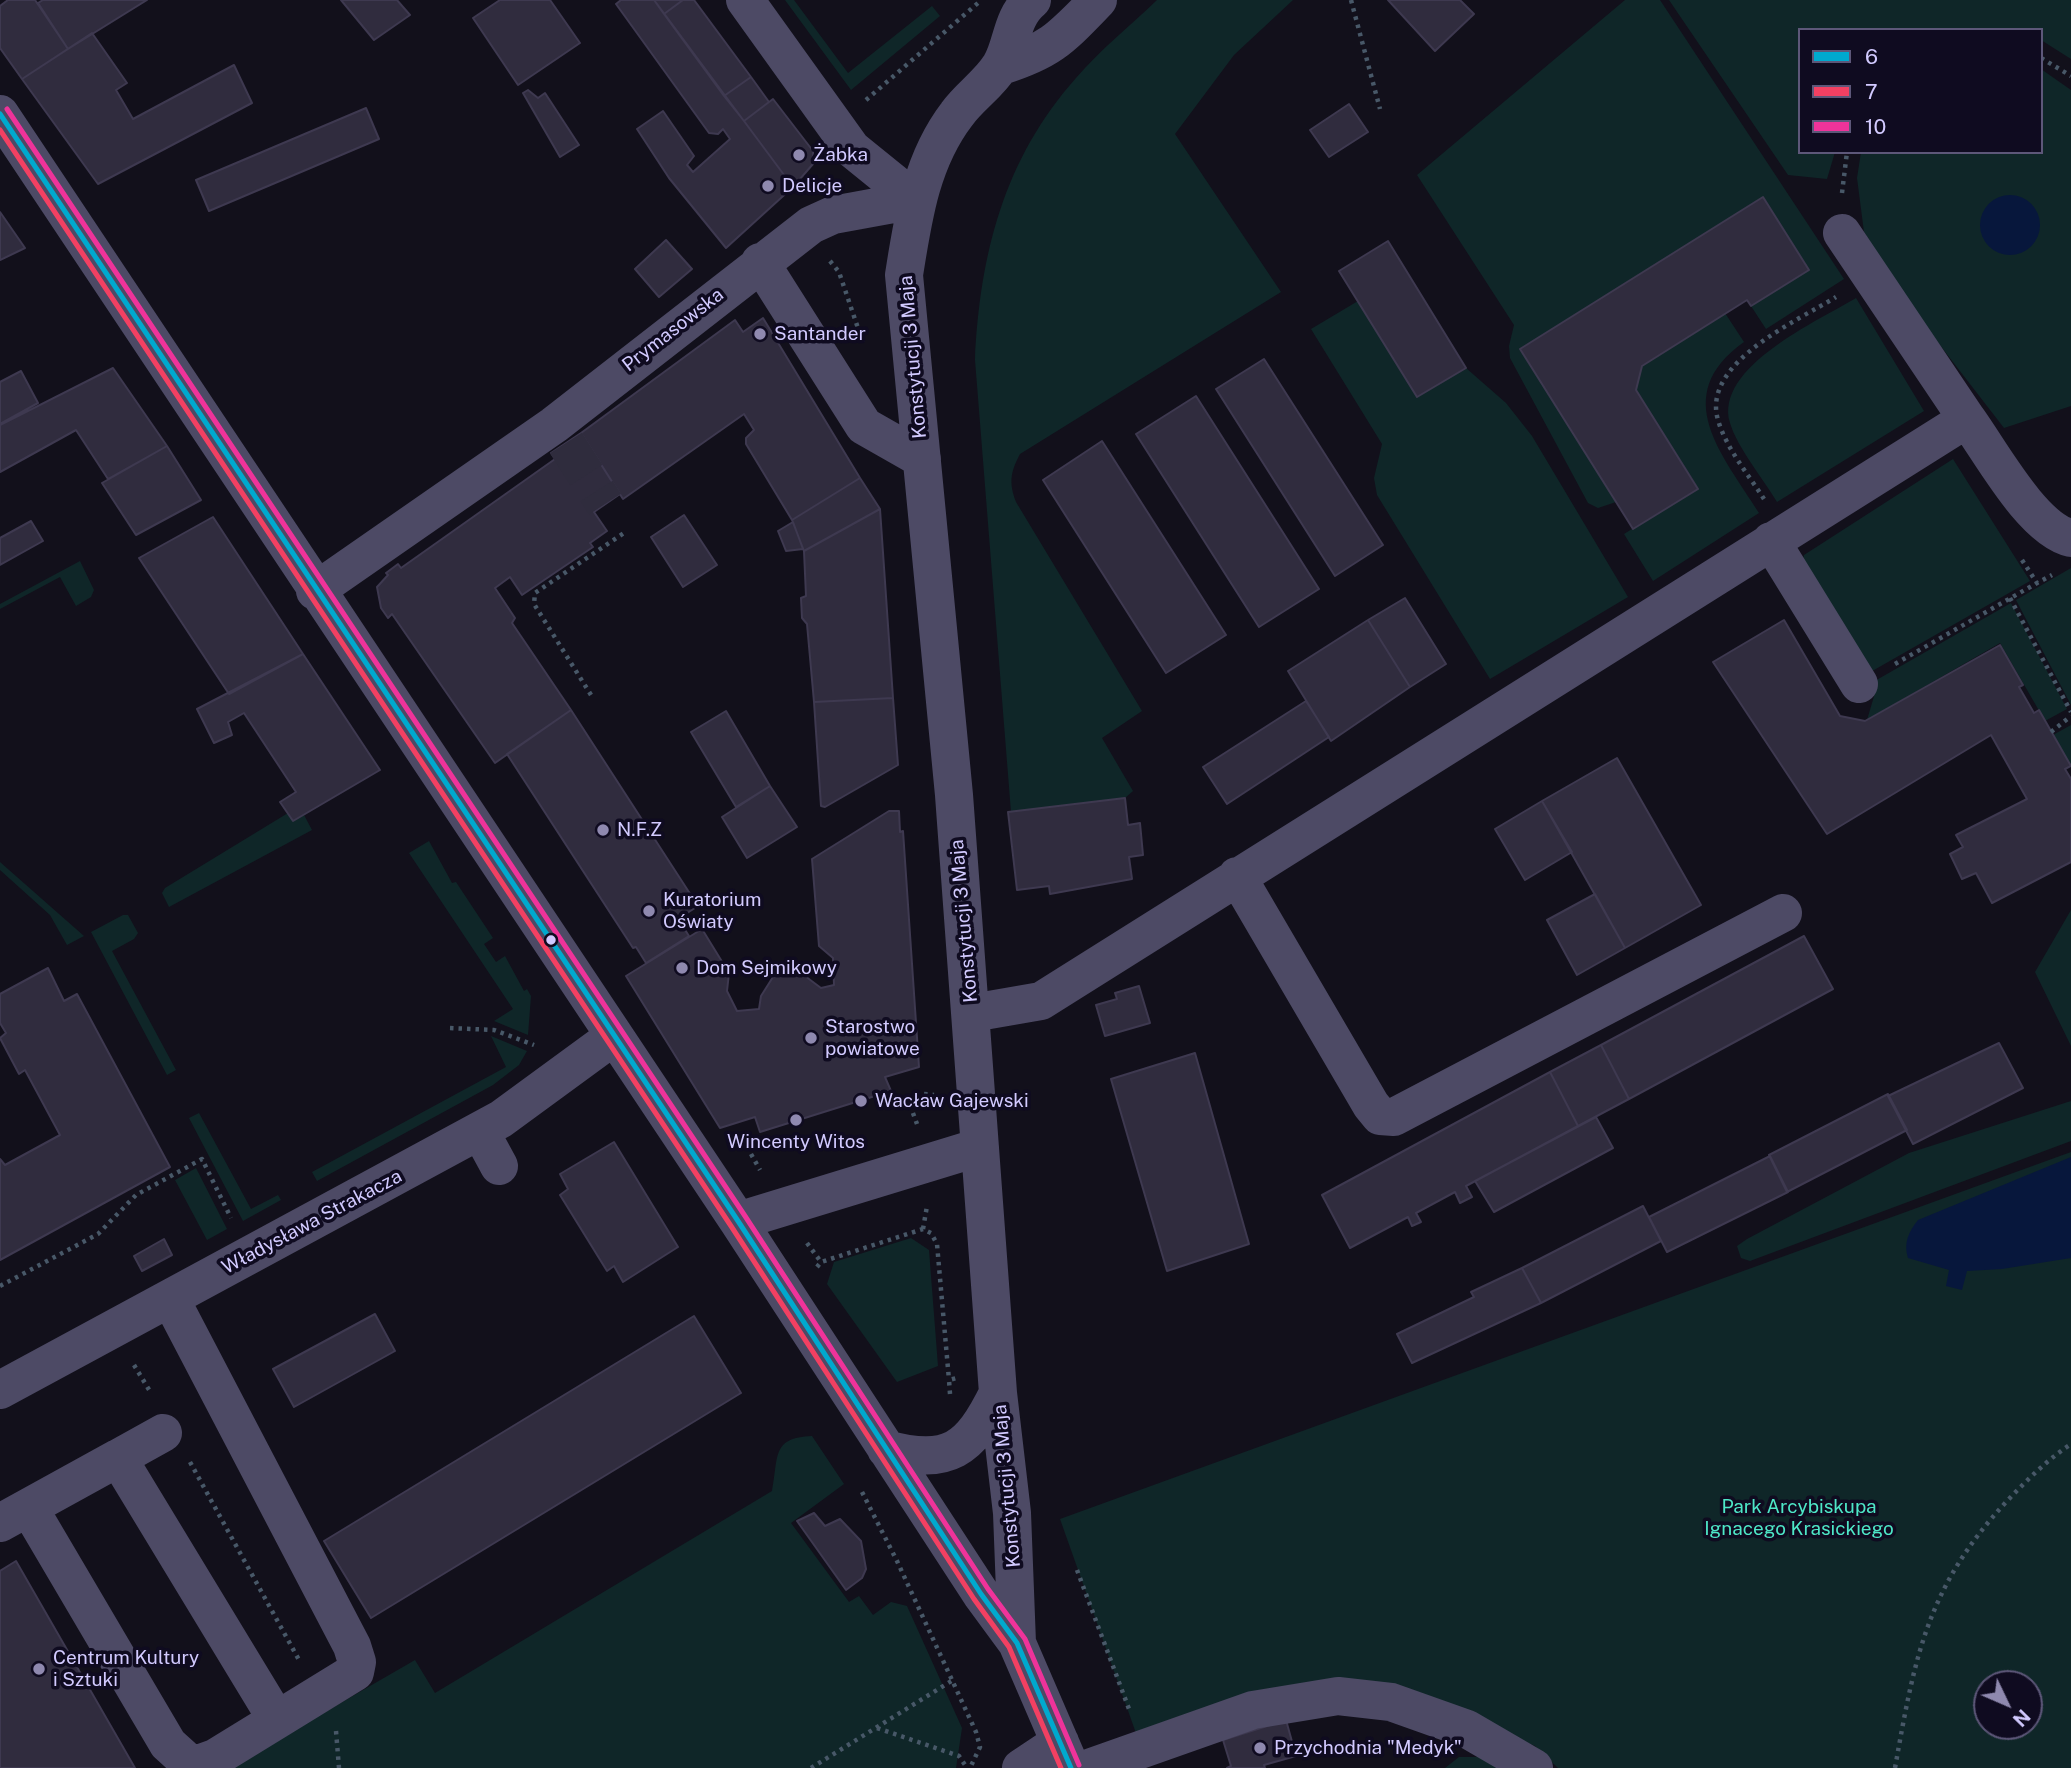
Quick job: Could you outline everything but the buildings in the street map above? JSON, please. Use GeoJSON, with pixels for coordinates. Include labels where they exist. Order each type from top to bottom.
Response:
{"type":"FeatureCollection","features":[{"type":"Feature","properties":{"kind":"street"},"geometry":{"type":"LineString","coordinates":[[745,0],[852,149],[915,200],[941,137],[957,113],[1000,66],[1009,37],[1025,6],[1032,0]]}},
{"type":"Feature","properties":{"kind":"street"},"geometry":{"type":"LineString","coordinates":[[1000,66],[1032,56],[1058,42],[1098,0]]}},
{"type":"Feature","properties":{"kind":"street"},"geometry":{"type":"LineString","coordinates":[[0,114],[738,1221],[981,1594],[1017,1643],[1066,1755],[1021,1768]]}},
{"type":"Feature","properties":{"kind":"street","name":"Prymasowska"},"geometry":{"type":"LineString","coordinates":[[316,591],[560,434],[760,262],[822,218],[915,200]]}},
{"type":"Feature","properties":{"kind":"street","name":"Konstytucji 3 Maja"},"geometry":{"type":"LineString","coordinates":[[915,200],[904,275],[972,1013],[998,1393],[1012,1513],[1017,1643]]}},
{"type":"Feature","properties":{"kind":"street"},"geometry":{"type":"LineString","coordinates":[[1842,233],[1967,419],[2036,515],[2058,535],[2071,538]]}},
{"type":"Feature","properties":{"kind":"street"},"geometry":{"type":"LineString","coordinates":[[760,262],[864,426],[922,459]]}},
{"type":"Feature","properties":{"kind":"street"},"geometry":{"type":"LineString","coordinates":[[972,1013],[1041,1001],[1237,876],[1771,526],[1967,419]]}},
{"type":"Feature","properties":{"kind":"street"},"geometry":{"type":"LineString","coordinates":[[1771,526],[1859,684]]}},
{"type":"Feature","properties":{"kind":"street"},"geometry":{"type":"LineString","coordinates":[[1237,876],[1371,1105],[1380,1116],[1394,1117],[1783,913]]}},
{"type":"Feature","properties":{"kind":"street","name":"Władysława Strakacza"},"geometry":{"type":"LineString","coordinates":[[0,1390],[480,1131],[519,1107],[614,1037]]}},
{"type":"Feature","properties":{"kind":"street"},"geometry":{"type":"LineString","coordinates":[[480,1131],[499,1166]]}},
{"type":"Feature","properties":{"kind":"street"},"geometry":{"type":"LineString","coordinates":[[738,1221],[980,1147]]}},
{"type":"Feature","properties":{"kind":"street"},"geometry":{"type":"LineString","coordinates":[[170,1298],[355,1651],[355,1672],[321,1695],[201,1763],[189,1763],[175,1753],[15,1516],[118,1458],[174,1443]]}},
{"type":"Feature","properties":{"kind":"street"},"geometry":{"type":"LineString","coordinates":[[886,1449],[929,1458],[948,1455],[967,1443],[984,1421],[998,1393]]}},
{"type":"Feature","properties":{"kind":"street"},"geometry":{"type":"LineString","coordinates":[[118,1458],[277,1720]]}},
{"type":"Feature","properties":{"kind":"street"},"geometry":{"type":"LineString","coordinates":[[1089,1768],[1141,1747],[1253,1710],[1338,1696],[1391,1702],[1467,1729],[1534,1768]]}},
{"type":"Feature","properties":{"kind":"path"},"geometry":{"type":"LineString","coordinates":[[859,102],[866,100],[982,0]]}},
{"type":"Feature","properties":{"kind":"path"},"geometry":{"type":"LineString","coordinates":[[1351,0],[1380,109]]}},
{"type":"Feature","properties":{"kind":"path"},"geometry":{"type":"LineString","coordinates":[[2043,59],[2071,76]]}},
{"type":"Feature","properties":{"kind":"path"},"geometry":{"type":"LineString","coordinates":[[1842,233],[1842,188],[1847,154]]}},
{"type":"Feature","properties":{"kind":"path"},"geometry":{"type":"LineString","coordinates":[[828,259],[839,272],[863,344]]}},
{"type":"Feature","properties":{"kind":"path"},"geometry":{"type":"LineString","coordinates":[[1771,526],[1717,417],[1718,388],[1730,368],[1759,344],[1844,292]]}},
{"type":"Feature","properties":{"kind":"path"},"geometry":{"type":"LineString","coordinates":[[591,695],[534,604],[536,593],[624,533]]}},
{"type":"Feature","properties":{"kind":"path"},"geometry":{"type":"LineString","coordinates":[[1859,684],[2037,583]]}},
{"type":"Feature","properties":{"kind":"path"},"geometry":{"type":"LineString","coordinates":[[2010,598],[2071,714],[2051,732]]}},
{"type":"Feature","properties":{"kind":"path"},"geometry":{"type":"LineString","coordinates":[[450,1028],[494,1030],[536,1046]]}},
{"type":"Feature","properties":{"kind":"path"},"geometry":{"type":"LineString","coordinates":[[911,1105],[917,1125]]}},
{"type":"Feature","properties":{"kind":"path"},"geometry":{"type":"LineString","coordinates":[[751,1154],[760,1171]]}},
{"type":"Feature","properties":{"kind":"path"},"geometry":{"type":"LineString","coordinates":[[0,1286],[98,1234],[136,1195],[202,1159],[233,1220]]}},
{"type":"Feature","properties":{"kind":"path"},"geometry":{"type":"LineString","coordinates":[[923,1229],[928,1202]]}},
{"type":"Feature","properties":{"kind":"path"},"geometry":{"type":"LineString","coordinates":[[816,1278],[815,1269],[821,1262],[923,1229],[931,1233],[937,1244],[950,1402]]}},
{"type":"Feature","properties":{"kind":"path"},"geometry":{"type":"LineString","coordinates":[[807,1243],[821,1262]]}},
{"type":"Feature","properties":{"kind":"path"},"geometry":{"type":"LineString","coordinates":[[112,1328],[152,1394]]}},
{"type":"Feature","properties":{"kind":"path"},"geometry":{"type":"LineString","coordinates":[[949,1380],[960,1377]]}},
{"type":"Feature","properties":{"kind":"path"},"geometry":{"type":"LineString","coordinates":[[174,1443],[321,1695],[334,1709],[339,1768]]}},
{"type":"Feature","properties":{"kind":"path"},"geometry":{"type":"LineString","coordinates":[[1895,1768],[1924,1630],[1951,1574],[1992,1517],[2053,1456],[2071,1444]]}},
{"type":"Feature","properties":{"kind":"path"},"geometry":{"type":"LineString","coordinates":[[858,1485],[953,1680],[980,1747],[969,1768],[959,1756],[876,1728]]}},
{"type":"Feature","properties":{"kind":"path"},"geometry":{"type":"LineString","coordinates":[[1077,1570],[1141,1747]]}},
{"type":"Feature","properties":{"kind":"path"},"geometry":{"type":"LineString","coordinates":[[811,1768],[953,1680]]}},
{"type":"Feature","properties":{"kind":"green space"},"geometry":{"type":"Polygon","coordinates":[[[785,0],[794,0],[848,73],[932,6],[940,16],[851,90],[785,0]]]}},
{"type":"Feature","properties":{"kind":"green space"},"geometry":{"type":"Polygon","coordinates":[[[1157,0],[1293,0],[1234,55],[1175,134],[1281,292],[1020,454],[1012,478],[1016,502],[1142,711],[1102,738],[1133,791],[1125,798],[1011,812],[975,360],[983,283],[1000,210],[1031,141],[1051,109],[1076,78],[1157,0]]]}},
{"type":"Feature","properties":{"kind":"green space"},"geometry":{"type":"Polygon","coordinates":[[[1625,0],[1660,0],[1844,279],[1766,329],[1751,306],[1808,269],[1763,197],[1521,349],[1616,502],[1598,508],[1588,503],[1510,358],[1509,346],[1514,325],[1417,175],[1625,0]]]}},
{"type":"Feature","properties":{"kind":"green space"},"geometry":{"type":"Polygon","coordinates":[[[1669,0],[2071,0],[2071,59],[2043,41],[2043,28],[1798,28],[1798,154],[1834,154],[1827,179],[1788,175],[1669,0]]]}},
{"type":"Feature","properties":{"kind":"green space"},"geometry":{"type":"Polygon","coordinates":[[[2043,70],[2071,90],[2071,406],[2004,428],[1905,300],[1864,232],[1857,178],[1861,154],[2043,154],[2043,70]]]}},
{"type":"Feature","properties":{"kind":"green space"},"geometry":{"type":"Polygon","coordinates":[[[1856,298],[1924,411],[1777,502],[1733,432],[1729,402],[1738,383],[1753,365],[1773,348],[1856,298]]]}},
{"type":"Feature","properties":{"kind":"green space"},"geometry":{"type":"Polygon","coordinates":[[[1358,301],[1417,397],[1466,368],[1506,403],[1532,436],[1628,597],[1490,679],[1377,495],[1374,478],[1382,444],[1311,329],[1358,301]]]}},
{"type":"Feature","properties":{"kind":"green space"},"geometry":{"type":"Polygon","coordinates":[[[1725,313],[1744,342],[1721,362],[1709,383],[1706,405],[1718,448],[1759,513],[1653,581],[1624,534],[1698,488],[1636,390],[1642,366],[1725,313]]]}},
{"type":"Feature","properties":{"kind":"green space"},"geometry":{"type":"Polygon","coordinates":[[[1953,459],[2030,581],[1867,674],[1801,567],[1804,555],[1953,459]]]}},
{"type":"Feature","properties":{"kind":"green space"},"geometry":{"type":"Polygon","coordinates":[[[80,561],[94,590],[91,597],[76,606],[60,577],[0,609],[0,604],[80,561]]]}},
{"type":"Feature","properties":{"kind":"green space"},"geometry":{"type":"Polygon","coordinates":[[[2071,568],[2071,705],[2016,600],[2071,568]]]}},
{"type":"Feature","properties":{"kind":"green space"},"geometry":{"type":"Polygon","coordinates":[[[2011,603],[2067,709],[2045,721],[2000,643],[1867,720],[1875,693],[1873,682],[2011,603]]]}},
{"type":"Feature","properties":{"kind":"green space"},"geometry":{"type":"Polygon","coordinates":[[[2071,725],[2071,767],[2053,735],[2071,725]]]}},
{"type":"Feature","properties":{"kind":"green space"},"geometry":{"type":"Polygon","coordinates":[[[288,813],[293,821],[304,815],[312,830],[169,907],[162,893],[165,888],[288,813]]]}},
{"type":"Feature","properties":{"kind":"green space"},"geometry":{"type":"Polygon","coordinates":[[[429,841],[452,883],[456,882],[493,938],[484,944],[496,962],[505,956],[524,991],[527,989],[531,996],[528,1035],[494,1021],[513,1009],[409,853],[429,841]]]}},
{"type":"Feature","properties":{"kind":"green space"},"geometry":{"type":"Polygon","coordinates":[[[0,862],[84,936],[67,945],[50,915],[0,870],[0,862]]]}},
{"type":"Feature","properties":{"kind":"green space"},"geometry":{"type":"Polygon","coordinates":[[[2071,910],[2071,1046],[2035,972],[2071,910]]]}},
{"type":"Feature","properties":{"kind":"green space"},"geometry":{"type":"Polygon","coordinates":[[[128,915],[138,933],[134,939],[112,951],[176,1070],[167,1075],[91,932],[128,915]]]}},
{"type":"Feature","properties":{"kind":"green space"},"geometry":{"type":"Polygon","coordinates":[[[491,1036],[527,1051],[519,1065],[493,1085],[317,1181],[312,1172],[506,1067],[491,1036]]]}},
{"type":"Feature","properties":{"kind":"green space"},"geometry":{"type":"Polygon","coordinates":[[[2071,1101],[2071,1141],[1750,1261],[1741,1258],[1737,1246],[1747,1239],[1909,1153],[2071,1101]]]}},
{"type":"Feature","properties":{"kind":"green space"},"geometry":{"type":"Polygon","coordinates":[[[199,1113],[251,1209],[278,1195],[281,1200],[243,1221],[189,1118],[199,1113]]]}},
{"type":"Feature","properties":{"kind":"green space","name":"Park Arcybiskupa Ignacego Krasickiego"},"geometry":{"type":"Polygon","coordinates":[[[2071,1152],[2071,1768],[1558,1768],[1535,1746],[1398,1688],[1137,1736],[1060,1519],[2071,1152]]]}},
{"type":"Feature","properties":{"kind":"green space"},"geometry":{"type":"Polygon","coordinates":[[[196,1168],[227,1229],[207,1240],[175,1180],[196,1168]]]}},
{"type":"Feature","properties":{"kind":"green space"},"geometry":{"type":"Polygon","coordinates":[[[911,1238],[929,1250],[938,1366],[897,1382],[827,1284],[834,1262],[911,1238]]]}},
{"type":"Feature","properties":{"kind":"green space"},"geometry":{"type":"Polygon","coordinates":[[[812,1436],[844,1484],[791,1523],[849,1602],[859,1596],[873,1615],[891,1602],[907,1606],[962,1728],[956,1768],[228,1768],[415,1660],[435,1693],[772,1491],[777,1459],[783,1445],[812,1436]]]}},
{"type":"Feature","properties":{"kind":"green space"},"geometry":{"type":"Polygon","coordinates":[[[1459,1757],[1483,1757],[1509,1768],[1445,1768],[1459,1757]]]}},
{"type":"Feature","properties":{"kind":"water"},"geometry":{"type":"Polygon","coordinates":[[[2010,195],[2027,200],[2035,208],[2040,225],[2035,242],[2027,250],[2010,255],[1993,250],[1985,242],[1980,225],[1985,208],[1993,200],[2010,195]]]}},
{"type":"Feature","properties":{"kind":"water"},"geometry":{"type":"Polygon","coordinates":[[[2071,1157],[2071,1258],[2002,1269],[1967,1271],[1962,1290],[1946,1286],[1949,1270],[1908,1258],[1908,1238],[1918,1220],[2071,1157]]]}},
{"type":"Feature","properties":{"kind":"tunnel"},"geometry":{"type":"LineString","coordinates":[[566,443],[605,504]]}},
{"type":"Feature","properties":{"kind":"transit line","name":"10"},"geometry":{"type":"LineString","coordinates":[[7,109],[745,1216],[988,1589],[1025,1639],[1079,1765]]}},
{"type":"Feature","properties":{"kind":"transit line","name":"6"},"geometry":{"type":"LineString","coordinates":[[0,114],[738,1221],[981,1594],[1017,1643],[1071,1768]]}},
{"type":"Feature","properties":{"kind":"transit line","name":"7"},"geometry":{"type":"LineString","coordinates":[[0,130],[731,1226],[974,1599],[1009,1647],[1061,1768]]}},
{"type":"Feature","properties":{"kind":"place","name":"Żabka"},"geometry":{"type":"Point","coordinates":[799,155]}},
{"type":"Feature","properties":{"kind":"place","name":"Delicje"},"geometry":{"type":"Point","coordinates":[768,186]}},
{"type":"Feature","properties":{"kind":"place","name":"Santander"},"geometry":{"type":"Point","coordinates":[760,334]}},
{"type":"Feature","properties":{"kind":"place","name":"N.F.Z"},"geometry":{"type":"Point","coordinates":[603,830]}},
{"type":"Feature","properties":{"kind":"place","name":"Kuratorium Oświaty"},"geometry":{"type":"Point","coordinates":[649,911]}},
{"type":"Feature","properties":{"kind":"place","name":"Dom Sejmikowy"},"geometry":{"type":"Point","coordinates":[682,968]}},
{"type":"Feature","properties":{"kind":"place","name":"Starostwo powiatowe"},"geometry":{"type":"Point","coordinates":[811,1038]}},
{"type":"Feature","properties":{"kind":"place","name":"Wacław Gajewski"},"geometry":{"type":"Point","coordinates":[861,1101]}},
{"type":"Feature","properties":{"kind":"place","name":"Wincenty Witos"},"geometry":{"type":"Point","coordinates":[796,1120]}},
{"type":"Feature","properties":{"kind":"place","name":"Centrum Kultury i Sztuki"},"geometry":{"type":"Point","coordinates":[39,1669]}},
{"type":"Feature","properties":{"kind":"place","name":"Przychodnia \"Medyk\""},"geometry":{"type":"Point","coordinates":[1260,1748]}}]}
